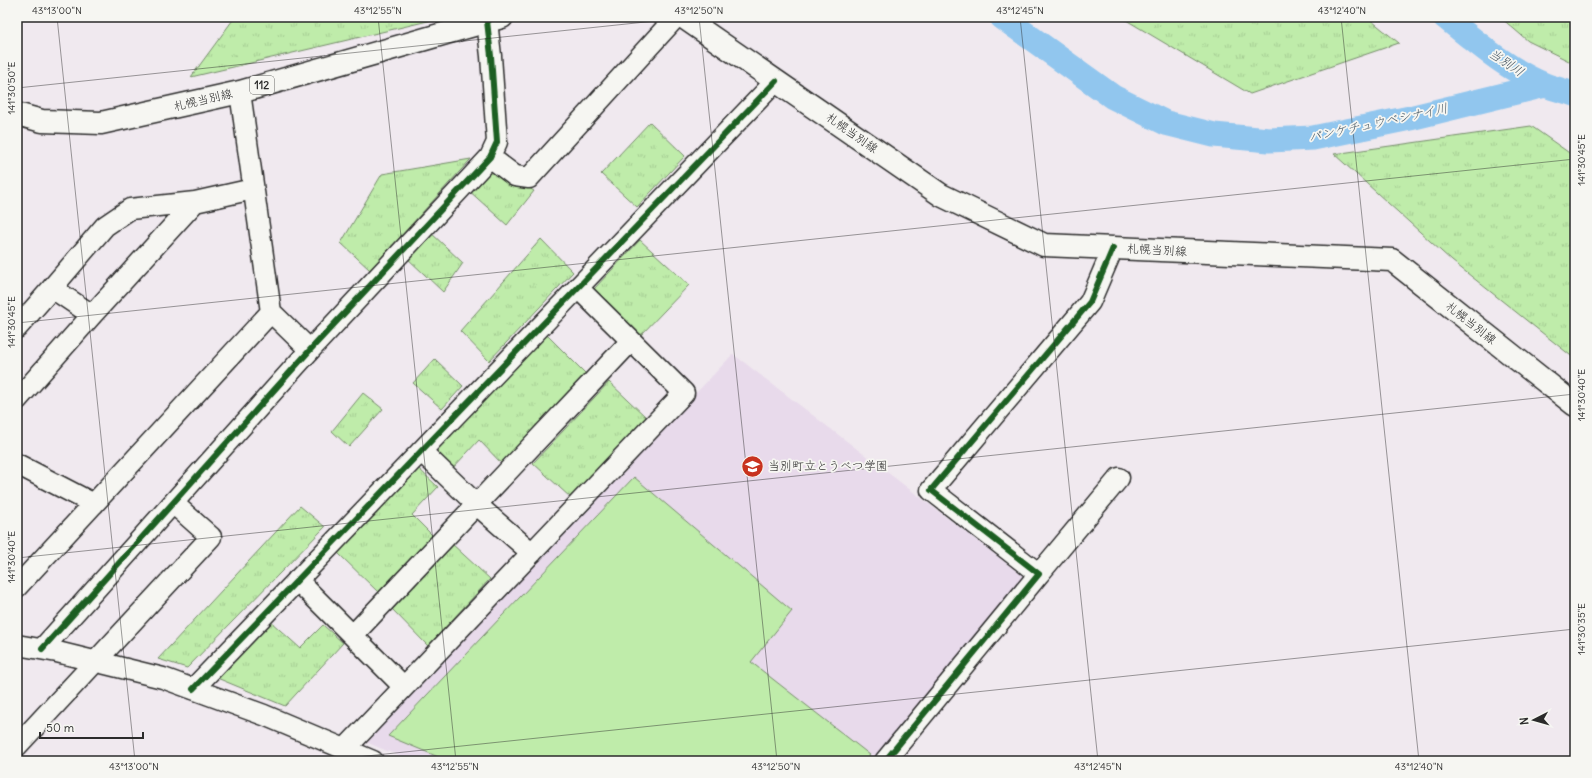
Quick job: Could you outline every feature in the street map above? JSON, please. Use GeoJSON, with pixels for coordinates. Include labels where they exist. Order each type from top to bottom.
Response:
{"type":"FeatureCollection","features":[{"type":"Feature","properties":{"kind":"main road","name":"札幌当別線"},"geometry":{"type":"LineString","coordinates":[[683,17],[941,195],[1044,245],[1392,260],[1575,405]]}},
{"type":"Feature","properties":{"kind":"main road","name":"札幌当別線"},"geometry":{"type":"LineString","coordinates":[[17,114],[42,121],[101,124],[240,92],[495,19]]}},
{"type":"Feature","properties":{"kind":"street"},"geometry":{"type":"LineString","coordinates":[[490,157],[515,176],[529,178],[676,17]]}},
{"type":"Feature","properties":{"kind":"street"},"geometry":{"type":"LineString","coordinates":[[42,649],[310,350],[490,157],[497,142],[491,56],[495,19]]}},
{"type":"Feature","properties":{"kind":"street"},"geometry":{"type":"LineString","coordinates":[[193,689],[776,81]]}},
{"type":"Feature","properties":{"kind":"street"},"geometry":{"type":"LineString","coordinates":[[240,92],[271,312],[310,350]]}},
{"type":"Feature","properties":{"kind":"street"},"geometry":{"type":"LineString","coordinates":[[17,328],[105,226],[130,209],[195,202],[254,189]]}},
{"type":"Feature","properties":{"kind":"street"},"geometry":{"type":"LineString","coordinates":[[17,400],[195,202]]}},
{"type":"Feature","properties":{"kind":"street"},"geometry":{"type":"LineString","coordinates":[[1039,574],[931,490],[1090,302],[1113,248]]}},
{"type":"Feature","properties":{"kind":"street"},"geometry":{"type":"LineString","coordinates":[[52,288],[92,315]]}},
{"type":"Feature","properties":{"kind":"street"},"geometry":{"type":"LineString","coordinates":[[345,749],[684,393],[578,288]]}},
{"type":"Feature","properties":{"kind":"street"},"geometry":{"type":"LineString","coordinates":[[17,588],[271,312]]}},
{"type":"Feature","properties":{"kind":"street"},"geometry":{"type":"LineString","coordinates":[[353,635],[631,341]]}},
{"type":"Feature","properties":{"kind":"street"},"geometry":{"type":"LineString","coordinates":[[421,451],[476,504],[532,553]]}},
{"type":"Feature","properties":{"kind":"street"},"geometry":{"type":"LineString","coordinates":[[17,464],[94,504]]}},
{"type":"Feature","properties":{"kind":"street"},"geometry":{"type":"LineString","coordinates":[[885,761],[1119,478]]}},
{"type":"Feature","properties":{"kind":"street"},"geometry":{"type":"LineString","coordinates":[[17,746],[211,537],[173,503]]}},
{"type":"Feature","properties":{"kind":"street"},"geometry":{"type":"LineString","coordinates":[[297,580],[404,687]]}},
{"type":"Feature","properties":{"kind":"street"},"geometry":{"type":"LineString","coordinates":[[17,645],[42,649],[163,678],[264,715],[373,761]]}},
{"type":"Feature","properties":{"kind":"shaded area","name":"当別町立とうべつ学園"},"geometry":{"type":"Polygon","coordinates":[[[733,354],[1024,577],[875,761],[411,761],[366,742],[733,354]]]}},
{"type":"Feature","properties":{"kind":"green space"},"geometry":{"type":"Polygon","coordinates":[[[235,17],[445,17],[191,77],[235,17]]]}},
{"type":"Feature","properties":{"kind":"green space"},"geometry":{"type":"Polygon","coordinates":[[[1121,17],[1367,17],[1399,43],[1250,94],[1121,17]]]}},
{"type":"Feature","properties":{"kind":"green space"},"geometry":{"type":"Polygon","coordinates":[[[1500,17],[1575,17],[1575,64],[1528,41],[1500,17]]]}},
{"type":"Feature","properties":{"kind":"green space"},"geometry":{"type":"Polygon","coordinates":[[[650,122],[685,156],[637,207],[601,174],[650,122]]]}},
{"type":"Feature","properties":{"kind":"green space"},"geometry":{"type":"Polygon","coordinates":[[[1531,126],[1575,157],[1575,359],[1452,261],[1334,154],[1531,126]]]}},
{"type":"Feature","properties":{"kind":"green space"},"geometry":{"type":"Polygon","coordinates":[[[471,159],[370,270],[341,243],[382,174],[471,159]]]}},
{"type":"Feature","properties":{"kind":"green space"},"geometry":{"type":"Polygon","coordinates":[[[490,165],[534,191],[507,225],[467,189],[490,165]]]}},
{"type":"Feature","properties":{"kind":"green space"},"geometry":{"type":"Polygon","coordinates":[[[429,231],[463,263],[443,292],[406,257],[429,231]]]}},
{"type":"Feature","properties":{"kind":"green space"},"geometry":{"type":"Polygon","coordinates":[[[541,239],[573,272],[489,361],[460,331],[541,239]]]}},
{"type":"Feature","properties":{"kind":"green space"},"geometry":{"type":"Polygon","coordinates":[[[640,240],[689,285],[640,336],[593,290],[640,240]]]}},
{"type":"Feature","properties":{"kind":"green space"},"geometry":{"type":"Polygon","coordinates":[[[547,335],[589,377],[504,466],[479,440],[452,469],[435,451],[547,335]]]}},
{"type":"Feature","properties":{"kind":"green space"},"geometry":{"type":"Polygon","coordinates":[[[435,359],[463,386],[442,409],[413,383],[435,359]]]}},
{"type":"Feature","properties":{"kind":"green space"},"geometry":{"type":"Polygon","coordinates":[[[609,382],[646,417],[571,498],[533,463],[609,382]]]}},
{"type":"Feature","properties":{"kind":"green space"},"geometry":{"type":"Polygon","coordinates":[[[363,393],[383,409],[349,447],[332,431],[363,393]]]}},
{"type":"Feature","properties":{"kind":"green space"},"geometry":{"type":"Polygon","coordinates":[[[418,468],[438,487],[412,515],[433,536],[379,593],[337,552],[418,468]]]}},
{"type":"Feature","properties":{"kind":"green space"},"geometry":{"type":"Polygon","coordinates":[[[634,477],[792,611],[751,662],[870,755],[864,761],[448,761],[388,736],[634,477]]]}},
{"type":"Feature","properties":{"kind":"green space"},"geometry":{"type":"Polygon","coordinates":[[[300,506],[325,527],[187,668],[158,659],[300,506]]]}},
{"type":"Feature","properties":{"kind":"green space"},"geometry":{"type":"Polygon","coordinates":[[[451,543],[490,579],[428,646],[390,607],[451,543]]]}},
{"type":"Feature","properties":{"kind":"green space"},"geometry":{"type":"Polygon","coordinates":[[[270,621],[300,648],[323,625],[343,643],[285,706],[217,678],[270,621]]]}},
{"type":"Feature","properties":{"kind":"waterway","name":"パンケチュウベシナイ川"},"geometry":{"type":"LineString","coordinates":[[1002,17],[1113,97],[1166,123],[1214,135],[1269,140],[1313,138],[1410,118],[1545,85]]}},
{"type":"Feature","properties":{"kind":"waterway","name":"当別川"},"geometry":{"type":"LineString","coordinates":[[1445,17],[1493,55],[1518,72],[1545,85],[1575,94]]}},
{"type":"Feature","properties":{"kind":"cycle path"},"geometry":{"type":"LineString","coordinates":[[42,649],[310,350],[490,157],[497,142],[487,21]]}},
{"type":"Feature","properties":{"kind":"cycle path"},"geometry":{"type":"LineString","coordinates":[[193,689],[776,81]]}},
{"type":"Feature","properties":{"kind":"cycle path"},"geometry":{"type":"LineString","coordinates":[[885,761],[1039,574],[931,490],[1090,302],[1113,248]]}},
{"type":"Feature","properties":{"kind":"place","name":"当別町立とうべつ学園"},"geometry":{"type":"Point","coordinates":[753,466]}}]}
